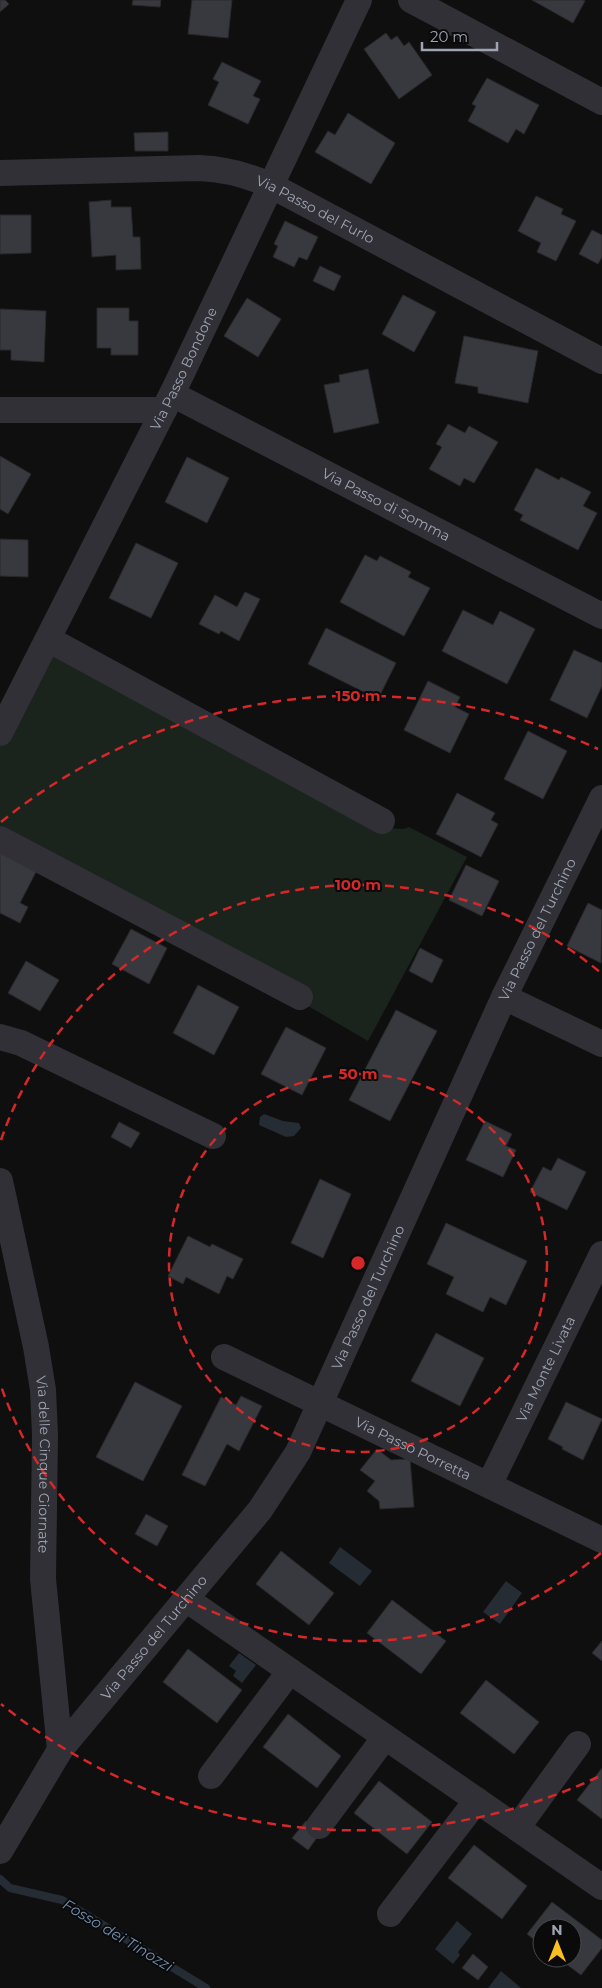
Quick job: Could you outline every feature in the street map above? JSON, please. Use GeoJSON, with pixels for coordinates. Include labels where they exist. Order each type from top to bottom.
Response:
{"type":"FeatureCollection","features":[{"type":"Feature","properties":{"kind":"street","name":"Via Passo Bondone"},"geometry":{"type":"LineString","coordinates":[[0,733],[168,402],[359,0]]}},
{"type":"Feature","properties":{"kind":"street"},"geometry":{"type":"LineString","coordinates":[[411,0],[602,102]]}},
{"type":"Feature","properties":{"kind":"street","name":"Via Passo del Furlo"},"geometry":{"type":"LineString","coordinates":[[0,174],[199,168],[241,174],[272,186],[602,361]]}},
{"type":"Feature","properties":{"kind":"street","name":"Via Passo di Somma"},"geometry":{"type":"LineString","coordinates":[[0,410],[168,402],[602,616]]}},
{"type":"Feature","properties":{"kind":"street"},"geometry":{"type":"LineString","coordinates":[[48,639],[382,821]]}},
{"type":"Feature","properties":{"kind":"street","name":"Via Passo del Turchino"},"geometry":{"type":"LineString","coordinates":[[2,1847],[60,1750],[260,1510],[280,1483],[298,1452],[504,997],[602,798]]}},
{"type":"Feature","properties":{"kind":"street"},"geometry":{"type":"LineString","coordinates":[[0,839],[300,997]]}},
{"type":"Feature","properties":{"kind":"street"},"geometry":{"type":"LineString","coordinates":[[504,997],[602,1044]]}},
{"type":"Feature","properties":{"kind":"street"},"geometry":{"type":"LineString","coordinates":[[0,1037],[21,1043],[213,1136]]}},
{"type":"Feature","properties":{"kind":"street","name":"Via delle Cinque Giornate"},"geometry":{"type":"LineString","coordinates":[[0,1181],[4,1215],[36,1347],[43,1390],[45,1435],[43,1579],[60,1750]]}},
{"type":"Feature","properties":{"kind":"street","name":"Via Monte Livata"},"geometry":{"type":"LineString","coordinates":[[489,1485],[602,1254]]}},
{"type":"Feature","properties":{"kind":"street","name":"Via Passo Porretta"},"geometry":{"type":"LineString","coordinates":[[224,1357],[602,1540]]}},
{"type":"Feature","properties":{"kind":"street"},"geometry":{"type":"LineString","coordinates":[[186,1599],[602,1887]]}},
{"type":"Feature","properties":{"kind":"street"},"geometry":{"type":"LineString","coordinates":[[211,1776],[290,1671]]}},
{"type":"Feature","properties":{"kind":"street"},"geometry":{"type":"LineString","coordinates":[[319,1826],[385,1737]]}},
{"type":"Feature","properties":{"kind":"street"},"geometry":{"type":"LineString","coordinates":[[517,1828],[578,1744]]}},
{"type":"Feature","properties":{"kind":"street"},"geometry":{"type":"LineString","coordinates":[[390,1914],[477,1800]]}},
{"type":"Feature","properties":{"kind":"shaded area"},"geometry":{"type":"Polygon","coordinates":[[[47,650],[388,828],[404,829],[409,827],[467,857],[368,1041],[0,826],[0,745],[47,650]]]}},
{"type":"Feature","properties":{"kind":"shaded area"},"geometry":{"type":"Polygon","coordinates":[[[264,1114],[283,1121],[299,1123],[301,1128],[294,1136],[286,1137],[259,1125],[260,1117],[264,1114]]]}},
{"type":"Feature","properties":{"kind":"shaded area"},"geometry":{"type":"Polygon","coordinates":[[[340,1547],[372,1571],[360,1586],[329,1563],[340,1547]]]}},
{"type":"Feature","properties":{"kind":"shaded area"},"geometry":{"type":"Polygon","coordinates":[[[506,1581],[522,1593],[500,1624],[483,1612],[506,1581]]]}},
{"type":"Feature","properties":{"kind":"shaded area"},"geometry":{"type":"Polygon","coordinates":[[[239,1653],[256,1665],[242,1683],[233,1676],[236,1671],[229,1666],[239,1653]]]}},
{"type":"Feature","properties":{"kind":"shaded area"},"geometry":{"type":"Polygon","coordinates":[[[457,1921],[472,1934],[458,1952],[460,1955],[453,1964],[435,1949],[457,1921]]]}},
{"type":"Feature","properties":{"kind":"shaded area"},"geometry":{"type":"Polygon","coordinates":[[[501,1971],[521,1988],[488,1988],[501,1971]]]}},
{"type":"Feature","properties":{"kind":"building"},"geometry":{"type":"Polygon","coordinates":[[[0,0],[5,0],[9,4],[0,12],[0,0]]]}},
{"type":"Feature","properties":{"kind":"building"},"geometry":{"type":"Polygon","coordinates":[[[133,0],[161,0],[160,7],[132,5],[133,0]]]}},
{"type":"Feature","properties":{"kind":"building"},"geometry":{"type":"Polygon","coordinates":[[[192,0],[232,0],[228,38],[188,34],[192,0]]]}},
{"type":"Feature","properties":{"kind":"building"},"geometry":{"type":"Polygon","coordinates":[[[532,0],[583,0],[585,1],[573,23],[532,0]]]}},
{"type":"Feature","properties":{"kind":"building"},"geometry":{"type":"Polygon","coordinates":[[[386,33],[391,40],[397,36],[404,46],[409,42],[432,75],[399,99],[364,49],[386,33]]]}},
{"type":"Feature","properties":{"kind":"building"},"geometry":{"type":"Polygon","coordinates":[[[222,62],[261,81],[253,96],[260,99],[248,124],[208,105],[219,82],[213,79],[222,62]]]}},
{"type":"Feature","properties":{"kind":"building"},"geometry":{"type":"Polygon","coordinates":[[[487,78],[539,105],[524,134],[516,129],[508,143],[468,121],[476,106],[472,104],[487,78]]]}},
{"type":"Feature","properties":{"kind":"building"},"geometry":{"type":"Polygon","coordinates":[[[348,113],[395,143],[371,184],[315,152],[328,131],[335,135],[348,113]]]}},
{"type":"Feature","properties":{"kind":"building"},"geometry":{"type":"Polygon","coordinates":[[[168,132],[168,151],[135,151],[134,133],[168,132]]]}},
{"type":"Feature","properties":{"kind":"building"},"geometry":{"type":"Polygon","coordinates":[[[536,196],[563,209],[561,214],[576,221],[556,261],[537,252],[541,243],[518,231],[536,196]]]}},
{"type":"Feature","properties":{"kind":"building"},"geometry":{"type":"Polygon","coordinates":[[[111,200],[111,207],[131,207],[133,237],[140,237],[141,269],[116,270],[116,255],[92,257],[89,202],[111,200]]]}},
{"type":"Feature","properties":{"kind":"building"},"geometry":{"type":"Polygon","coordinates":[[[0,215],[31,215],[31,253],[0,254],[0,215]]]}},
{"type":"Feature","properties":{"kind":"building"},"geometry":{"type":"Polygon","coordinates":[[[285,221],[318,237],[307,260],[299,257],[294,267],[273,257],[278,246],[274,244],[285,221]]]}},
{"type":"Feature","properties":{"kind":"building"},"geometry":{"type":"Polygon","coordinates":[[[592,230],[602,235],[602,257],[598,264],[579,254],[592,230]]]}},
{"type":"Feature","properties":{"kind":"building"},"geometry":{"type":"Polygon","coordinates":[[[320,266],[341,276],[334,291],[313,281],[320,266]]]}},
{"type":"Feature","properties":{"kind":"building"},"geometry":{"type":"Polygon","coordinates":[[[403,295],[436,312],[414,352],[382,334],[403,295]]]}},
{"type":"Feature","properties":{"kind":"building"},"geometry":{"type":"Polygon","coordinates":[[[247,298],[281,319],[258,357],[224,336],[247,298]]]}},
{"type":"Feature","properties":{"kind":"building"},"geometry":{"type":"Polygon","coordinates":[[[97,308],[129,308],[129,321],[138,321],[138,355],[111,355],[111,348],[97,348],[97,308]]]}},
{"type":"Feature","properties":{"kind":"building"},"geometry":{"type":"Polygon","coordinates":[[[0,309],[46,311],[44,362],[11,360],[11,350],[0,350],[0,309]]]}},
{"type":"Feature","properties":{"kind":"building"},"geometry":{"type":"Polygon","coordinates":[[[464,336],[538,351],[528,403],[478,393],[478,387],[455,383],[464,336]]]}},
{"type":"Feature","properties":{"kind":"building"},"geometry":{"type":"Polygon","coordinates":[[[368,369],[379,423],[334,433],[324,385],[340,382],[339,375],[368,369]]]}},
{"type":"Feature","properties":{"kind":"building"},"geometry":{"type":"Polygon","coordinates":[[[448,424],[465,433],[469,426],[498,442],[474,483],[464,478],[460,486],[429,469],[442,447],[436,444],[448,424]]]}},
{"type":"Feature","properties":{"kind":"building"},"geometry":{"type":"Polygon","coordinates":[[[0,456],[31,474],[8,514],[0,509],[0,456]]]}},
{"type":"Feature","properties":{"kind":"building"},"geometry":{"type":"Polygon","coordinates":[[[187,457],[229,478],[207,523],[165,502],[187,457]]]}},
{"type":"Feature","properties":{"kind":"building"},"geometry":{"type":"Polygon","coordinates":[[[536,468],[559,480],[561,477],[591,492],[583,506],[597,513],[578,550],[520,520],[523,515],[514,510],[536,468]]]}},
{"type":"Feature","properties":{"kind":"building"},"geometry":{"type":"Polygon","coordinates":[[[0,539],[28,540],[28,577],[0,576],[0,539]]]}},
{"type":"Feature","properties":{"kind":"building"},"geometry":{"type":"Polygon","coordinates":[[[136,543],[178,563],[151,618],[109,598],[136,543]]]}},
{"type":"Feature","properties":{"kind":"building"},"geometry":{"type":"Polygon","coordinates":[[[365,555],[377,561],[380,556],[411,572],[408,577],[430,588],[404,636],[340,602],[365,555]]]}},
{"type":"Feature","properties":{"kind":"building"},"geometry":{"type":"Polygon","coordinates":[[[245,592],[260,599],[239,641],[221,631],[219,634],[199,624],[215,595],[237,607],[245,592]]]}},
{"type":"Feature","properties":{"kind":"building"},"geometry":{"type":"Polygon","coordinates":[[[463,610],[493,625],[500,611],[535,629],[507,684],[442,651],[463,610]]]}},
{"type":"Feature","properties":{"kind":"building"},"geometry":{"type":"Polygon","coordinates":[[[326,628],[396,663],[378,699],[308,664],[326,628]]]}},
{"type":"Feature","properties":{"kind":"building"},"geometry":{"type":"Polygon","coordinates":[[[574,650],[602,663],[602,686],[587,718],[550,700],[574,650]]]}},
{"type":"Feature","properties":{"kind":"building"},"geometry":{"type":"Polygon","coordinates":[[[428,681],[460,697],[455,707],[469,714],[450,753],[404,730],[428,681]]]}},
{"type":"Feature","properties":{"kind":"building"},"geometry":{"type":"Polygon","coordinates":[[[528,731],[567,751],[543,799],[504,779],[528,731]]]}},
{"type":"Feature","properties":{"kind":"building"},"geometry":{"type":"Polygon","coordinates":[[[457,793],[495,813],[491,820],[498,824],[481,857],[436,834],[457,793]]]}},
{"type":"Feature","properties":{"kind":"building"},"geometry":{"type":"Polygon","coordinates":[[[0,849],[38,868],[20,903],[28,907],[20,923],[0,913],[0,849]]]}},
{"type":"Feature","properties":{"kind":"building"},"geometry":{"type":"Polygon","coordinates":[[[466,865],[499,881],[482,916],[449,900],[466,865]]]}},
{"type":"Feature","properties":{"kind":"building"},"geometry":{"type":"Polygon","coordinates":[[[588,903],[602,910],[601,963],[567,946],[588,903]]]}},
{"type":"Feature","properties":{"kind":"building"},"geometry":{"type":"Polygon","coordinates":[[[131,929],[167,948],[149,984],[112,964],[131,929]]]}},
{"type":"Feature","properties":{"kind":"building"},"geometry":{"type":"Polygon","coordinates":[[[420,948],[443,960],[432,983],[409,971],[420,948]]]}},
{"type":"Feature","properties":{"kind":"building"},"geometry":{"type":"Polygon","coordinates":[[[26,961],[59,980],[40,1011],[8,993],[26,961]]]}},
{"type":"Feature","properties":{"kind":"building"},"geometry":{"type":"Polygon","coordinates":[[[198,985],[239,1007],[214,1055],[173,1033],[198,985]]]}},
{"type":"Feature","properties":{"kind":"building"},"geometry":{"type":"Polygon","coordinates":[[[396,1010],[437,1031],[390,1121],[349,1100],[396,1010]]]}},
{"type":"Feature","properties":{"kind":"building"},"geometry":{"type":"Polygon","coordinates":[[[286,1027],[326,1048],[302,1095],[261,1074],[286,1027]]]}},
{"type":"Feature","properties":{"kind":"building"},"geometry":{"type":"Polygon","coordinates":[[[485,1121],[512,1134],[506,1146],[516,1150],[503,1177],[466,1160],[485,1121]]]}},
{"type":"Feature","properties":{"kind":"building"},"geometry":{"type":"Polygon","coordinates":[[[119,1122],[140,1133],[131,1148],[111,1137],[119,1122]]]}},
{"type":"Feature","properties":{"kind":"building"},"geometry":{"type":"Polygon","coordinates":[[[558,1158],[586,1172],[567,1210],[530,1192],[543,1167],[551,1171],[558,1158]]]}},
{"type":"Feature","properties":{"kind":"building"},"geometry":{"type":"Polygon","coordinates":[[[320,1179],[351,1194],[323,1258],[291,1243],[320,1179]]]}},
{"type":"Feature","properties":{"kind":"building"},"geometry":{"type":"Polygon","coordinates":[[[446,1223],[527,1261],[506,1305],[490,1297],[483,1312],[446,1294],[454,1277],[427,1264],[446,1223]]]}},
{"type":"Feature","properties":{"kind":"building"},"geometry":{"type":"Polygon","coordinates":[[[188,1236],[210,1247],[212,1244],[243,1259],[233,1279],[227,1276],[219,1294],[186,1277],[183,1284],[168,1276],[188,1236]]]}},
{"type":"Feature","properties":{"kind":"building"},"geometry":{"type":"Polygon","coordinates":[[[436,1333],[484,1358],[460,1406],[411,1381],[436,1333]]]}},
{"type":"Feature","properties":{"kind":"building"},"geometry":{"type":"Polygon","coordinates":[[[135,1382],[182,1406],[143,1481],[96,1457],[135,1382]]]}},
{"type":"Feature","properties":{"kind":"building"},"geometry":{"type":"Polygon","coordinates":[[[241,1396],[262,1406],[239,1451],[227,1444],[205,1486],[182,1475],[221,1397],[236,1405],[241,1396]]]}},
{"type":"Feature","properties":{"kind":"building"},"geometry":{"type":"Polygon","coordinates":[[[566,1402],[602,1419],[583,1460],[548,1439],[566,1402]]]}},
{"type":"Feature","properties":{"kind":"building"},"geometry":{"type":"Polygon","coordinates":[[[377,1449],[391,1460],[410,1459],[414,1507],[380,1509],[379,1501],[367,1491],[375,1481],[360,1470],[377,1449]]]}},
{"type":"Feature","properties":{"kind":"building"},"geometry":{"type":"Polygon","coordinates":[[[146,1514],[168,1526],[157,1546],[135,1534],[146,1514]]]}},
{"type":"Feature","properties":{"kind":"building"},"geometry":{"type":"Polygon","coordinates":[[[281,1551],[334,1593],[309,1625],[256,1584],[281,1551]]]}},
{"type":"Feature","properties":{"kind":"building"},"geometry":{"type":"Polygon","coordinates":[[[392,1600],[446,1641],[421,1674],[367,1633],[392,1600]]]}},
{"type":"Feature","properties":{"kind":"building"},"geometry":{"type":"Polygon","coordinates":[[[602,1641],[602,1661],[592,1653],[602,1641]]]}},
{"type":"Feature","properties":{"kind":"building"},"geometry":{"type":"Polygon","coordinates":[[[188,1649],[242,1690],[217,1723],[163,1682],[188,1649]]]}},
{"type":"Feature","properties":{"kind":"building"},"geometry":{"type":"Polygon","coordinates":[[[486,1680],[539,1722],[514,1754],[460,1713],[486,1680]]]}},
{"type":"Feature","properties":{"kind":"building"},"geometry":{"type":"Polygon","coordinates":[[[288,1714],[341,1756],[317,1788],[263,1747],[288,1714]]]}},
{"type":"Feature","properties":{"kind":"building"},"geometry":{"type":"Polygon","coordinates":[[[602,1768],[602,1819],[577,1800],[602,1768]]]}},
{"type":"Feature","properties":{"kind":"building"},"geometry":{"type":"Polygon","coordinates":[[[379,1781],[432,1822],[407,1854],[354,1813],[379,1781]]]}},
{"type":"Feature","properties":{"kind":"building"},"geometry":{"type":"Polygon","coordinates":[[[306,1821],[321,1832],[308,1850],[292,1838],[306,1821]]]}},
{"type":"Feature","properties":{"kind":"building"},"geometry":{"type":"Polygon","coordinates":[[[474,1845],[527,1886],[502,1919],[448,1878],[474,1845]]]}},
{"type":"Feature","properties":{"kind":"building"},"geometry":{"type":"Polygon","coordinates":[[[552,1902],[573,1918],[540,1918],[552,1902]]]}},
{"type":"Feature","properties":{"kind":"building"},"geometry":{"type":"Polygon","coordinates":[[[582,1925],[602,1940],[602,1948],[581,1975],[572,1968],[582,1968],[582,1925]]]}},
{"type":"Feature","properties":{"kind":"building"},"geometry":{"type":"Polygon","coordinates":[[[532,1928],[532,1938],[527,1934],[532,1928]]]}},
{"type":"Feature","properties":{"kind":"building"},"geometry":{"type":"Polygon","coordinates":[[[473,1954],[488,1967],[478,1980],[462,1968],[473,1954]]]}},
{"type":"Feature","properties":{"kind":"waterway","name":"Fosso dei Tinozzi"},"geometry":{"type":"LineString","coordinates":[[0,1879],[10,1888],[62,1900],[206,1988]]}}]}
